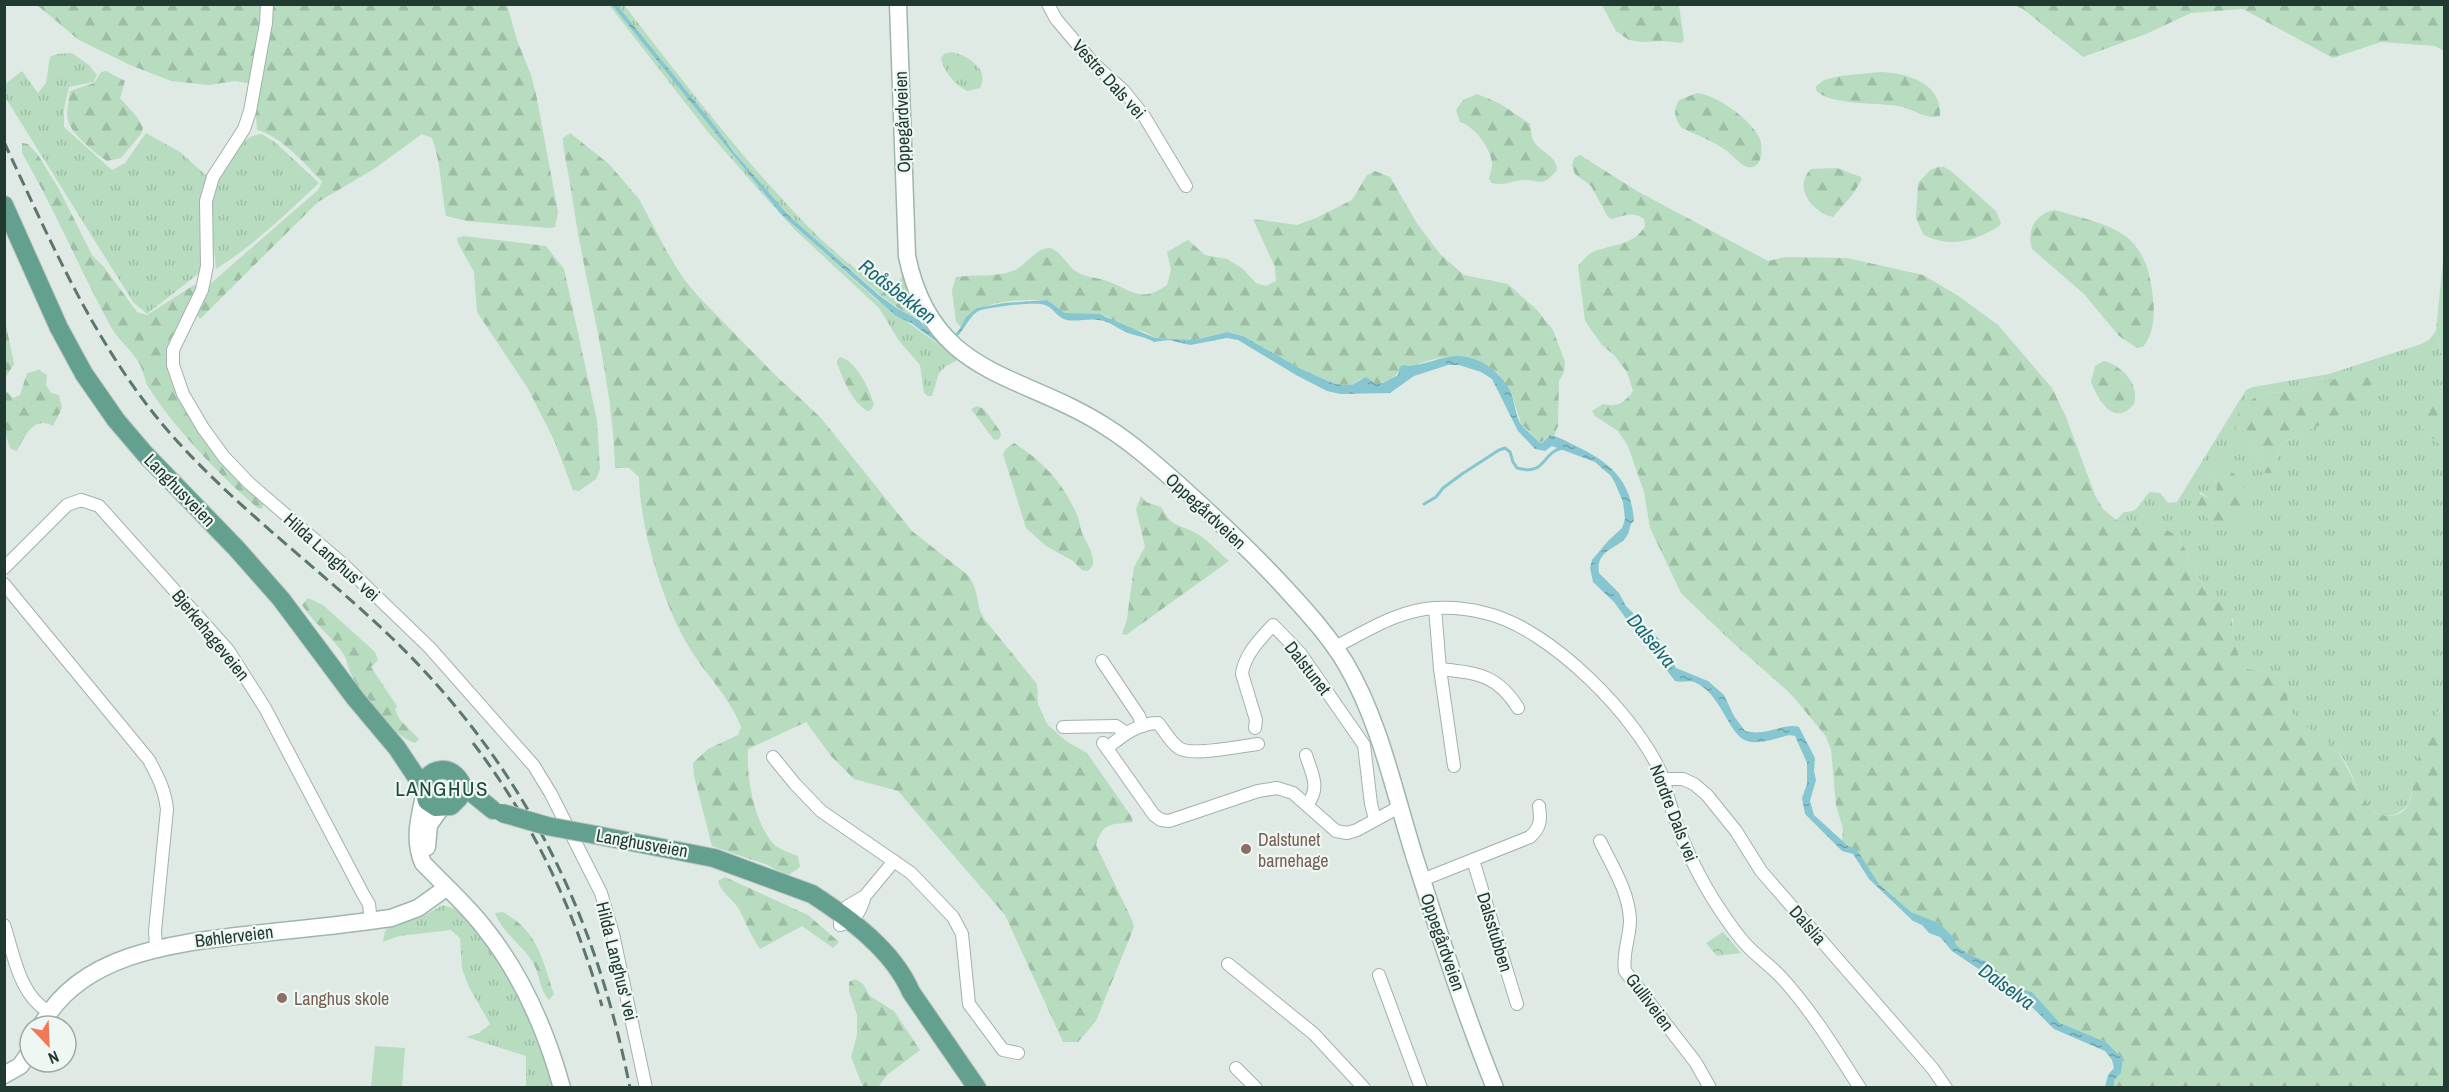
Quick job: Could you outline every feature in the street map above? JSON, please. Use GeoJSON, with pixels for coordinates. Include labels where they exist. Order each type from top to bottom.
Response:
{"type":"FeatureCollection","features":[{"type":"Feature","properties":{"kind":"main road","name":"Oppegårdveien"},"geometry":{"type":"LineString","coordinates":[[898,4],[907,256],[916,287],[933,318],[959,350],[998,376],[1076,409],[1146,455],[1252,553],[1317,622],[1335,647],[1358,687],[1371,716],[1422,880],[1495,1088]]}},
{"type":"Feature","properties":{"kind":"main road","name":"Langhusveien"},"geometry":{"type":"LineString","coordinates":[[4,205],[59,328],[102,401],[145,454],[269,584],[355,698],[396,748],[431,804],[493,810],[547,826],[714,858],[746,868],[788,886],[844,920],[898,968],[970,1085]]}},
{"type":"Feature","properties":{"kind":"main road","name":"Langhusveien"},"geometry":{"type":"LineString","coordinates":[[396,748],[433,772],[451,771],[462,785],[493,810]]}},
{"type":"Feature","properties":{"kind":"main road"},"geometry":{"type":"LineString","coordinates":[[433,772],[426,778],[417,831],[417,841],[423,862],[486,929],[519,977],[544,1031],[562,1088]]}},
{"type":"Feature","properties":{"kind":"main road"},"geometry":{"type":"LineString","coordinates":[[434,874],[427,848],[427,832],[432,819],[462,792],[462,785]]}},
{"type":"Feature","properties":{"kind":"main road","name":"Bøhlerveien"},"geometry":{"type":"LineString","coordinates":[[49,1014],[68,990],[83,980],[103,969],[156,948],[214,938],[371,921],[409,913],[446,888]]}},
{"type":"Feature","properties":{"kind":"main road"},"geometry":{"type":"LineString","coordinates":[[4,1075],[18,1067]]}},
{"type":"Feature","properties":{"kind":"street","name":"Hilda Langhus' vei"},"geometry":{"type":"LineString","coordinates":[[267,4],[266,22],[250,111],[244,129],[213,177],[206,201],[207,266],[202,290],[173,350],[173,365],[183,394],[202,428],[224,457],[250,484],[344,565],[430,648],[534,766],[551,794],[601,893],[613,934],[646,1088]]}},
{"type":"Feature","properties":{"kind":"street","name":"Vestre Dals vei"},"geometry":{"type":"LineString","coordinates":[[1048,4],[1056,19],[1094,64],[1124,91],[1144,116],[1186,186]]}},
{"type":"Feature","properties":{"kind":"street","name":"Bjerkehageveien"},"geometry":{"type":"LineString","coordinates":[[4,568],[67,505],[81,500],[99,506],[228,650],[251,684],[369,904],[371,921]]}},
{"type":"Feature","properties":{"kind":"street"},"geometry":{"type":"LineString","coordinates":[[4,584],[149,760],[160,780],[165,793],[167,809],[154,931],[156,948]]}},
{"type":"Feature","properties":{"kind":"street","name":"Nordre Dals vei"},"geometry":{"type":"LineString","coordinates":[[1335,647],[1378,624],[1409,612],[1435,608],[1486,613],[1535,636],[1585,675],[1617,706],[1635,728],[1664,779],[1668,799],[1687,849],[1714,900],[1742,940],[1780,976],[1817,1021],[1860,1088]]}},
{"type":"Feature","properties":{"kind":"street"},"geometry":{"type":"LineString","coordinates":[[1435,608],[1440,669],[1454,766]]}},
{"type":"Feature","properties":{"kind":"street","name":"Dalstunet"},"geometry":{"type":"LineString","coordinates":[[1255,728],[1256,720],[1242,674],[1243,668],[1259,641],[1273,625],[1300,653],[1364,745],[1375,819]]}},
{"type":"Feature","properties":{"kind":"street"},"geometry":{"type":"LineString","coordinates":[[1102,661],[1139,716],[1143,726]]}},
{"type":"Feature","properties":{"kind":"street"},"geometry":{"type":"LineString","coordinates":[[1440,669],[1482,675],[1496,682],[1508,692],[1518,708]]}},
{"type":"Feature","properties":{"kind":"street"},"geometry":{"type":"LineString","coordinates":[[1258,744],[1183,751],[1176,747],[1158,723],[1125,733],[1105,745],[1154,816],[1161,820],[1178,819],[1277,788],[1293,793],[1336,831],[1347,833],[1399,807]]}},
{"type":"Feature","properties":{"kind":"street"},"geometry":{"type":"LineString","coordinates":[[1063,727],[1116,726],[1125,733]]}},
{"type":"Feature","properties":{"kind":"street"},"geometry":{"type":"LineString","coordinates":[[1306,755],[1316,788],[1307,805]]}},
{"type":"Feature","properties":{"kind":"street"},"geometry":{"type":"LineString","coordinates":[[773,757],[821,811],[916,878],[958,923],[963,939],[969,1004],[1003,1050],[1018,1053]]}},
{"type":"Feature","properties":{"kind":"street","name":"Dalslia"},"geometry":{"type":"LineString","coordinates":[[1664,779],[1683,779],[1694,784],[1707,795],[1736,831],[1761,871],[1918,1052],[1946,1088]]}},
{"type":"Feature","properties":{"kind":"street"},"geometry":{"type":"LineString","coordinates":[[1422,880],[1530,837],[1539,829],[1541,819],[1539,806]]}},
{"type":"Feature","properties":{"kind":"street","name":"Gulliveien"},"geometry":{"type":"LineString","coordinates":[[1600,841],[1629,907],[1630,924],[1624,952],[1625,971],[1696,1063],[1710,1088]]}},
{"type":"Feature","properties":{"kind":"street","name":"Dalsstubben"},"geometry":{"type":"LineString","coordinates":[[1473,860],[1517,1004]]}},
{"type":"Feature","properties":{"kind":"street"},"geometry":{"type":"LineString","coordinates":[[844,920],[861,911],[865,896],[894,861]]}},
{"type":"Feature","properties":{"kind":"street"},"geometry":{"type":"LineString","coordinates":[[4,925],[24,985],[42,1014]]}},
{"type":"Feature","properties":{"kind":"street"},"geometry":{"type":"LineString","coordinates":[[1228,964],[1314,1034],[1364,1088]]}},
{"type":"Feature","properties":{"kind":"street"},"geometry":{"type":"LineString","coordinates":[[1379,975],[1421,1088]]}},
{"type":"Feature","properties":{"kind":"street"},"geometry":{"type":"LineString","coordinates":[[1236,1068],[1257,1088]]}},
{"type":"Feature","properties":{"kind":"green space"},"geometry":{"type":"Polygon","coordinates":[[[37,5],[507,5],[536,94],[558,212],[555,227],[467,221],[446,216],[435,147],[432,138],[422,134],[374,169],[318,202],[200,319],[197,315],[209,285],[318,190],[322,182],[283,144],[257,130],[255,101],[258,85],[235,81],[209,85],[171,81],[130,65],[79,40],[37,5]]]}},
{"type":"Feature","properties":{"kind":"green space"},"geometry":{"type":"Polygon","coordinates":[[[609,5],[612,5],[781,214],[877,300],[935,342],[945,345],[956,357],[956,361],[939,373],[932,396],[924,393],[920,365],[899,341],[879,308],[794,229],[757,188],[708,132],[609,5]]]}},
{"type":"Feature","properties":{"kind":"green space"},"geometry":{"type":"Polygon","coordinates":[[[617,5],[624,5],[750,163],[790,208],[829,246],[863,273],[890,285],[899,281],[903,275],[908,293],[918,312],[914,317],[905,313],[903,304],[906,296],[882,293],[880,295],[787,214],[617,5]]]}},
{"type":"Feature","properties":{"kind":"green space"},"geometry":{"type":"Polygon","coordinates":[[[1602,5],[1679,5],[1684,40],[1681,43],[1629,40],[1616,31],[1602,5]]]}},
{"type":"Feature","properties":{"kind":"green space"},"geometry":{"type":"Polygon","coordinates":[[[2014,5],[2444,5],[2444,51],[2435,46],[2381,42],[2333,58],[2243,9],[2191,13],[2146,34],[2083,57],[2023,9],[2014,5]]]}},
{"type":"Feature","properties":{"kind":"green space"},"geometry":{"type":"Polygon","coordinates":[[[952,52],[971,60],[980,69],[982,81],[980,88],[967,91],[951,78],[941,58],[944,54],[952,52]]]}},
{"type":"Feature","properties":{"kind":"green space"},"geometry":{"type":"Polygon","coordinates":[[[72,53],[89,65],[97,75],[93,82],[69,87],[64,109],[64,127],[112,170],[125,163],[146,133],[180,152],[208,177],[203,270],[147,314],[133,302],[5,97],[4,85],[22,71],[38,93],[46,83],[50,57],[72,53]]]}},
{"type":"Feature","properties":{"kind":"green space"},"geometry":{"type":"Polygon","coordinates":[[[106,71],[125,81],[120,98],[137,117],[143,128],[141,134],[121,158],[107,161],[73,131],[67,113],[70,91],[94,83],[101,72],[106,71]]]}},
{"type":"Feature","properties":{"kind":"green space"},"geometry":{"type":"Polygon","coordinates":[[[1880,72],[1911,77],[1929,87],[1939,104],[1940,116],[1927,116],[1894,105],[1832,99],[1816,90],[1816,86],[1824,80],[1880,72]]]}},
{"type":"Feature","properties":{"kind":"green space"},"geometry":{"type":"Polygon","coordinates":[[[1697,93],[1723,103],[1755,130],[1762,152],[1759,163],[1751,167],[1745,166],[1719,146],[1682,128],[1675,114],[1677,104],[1679,100],[1697,93]]]}},
{"type":"Feature","properties":{"kind":"green space"},"geometry":{"type":"Polygon","coordinates":[[[1477,94],[1499,103],[1530,124],[1534,141],[1556,165],[1557,170],[1552,176],[1541,182],[1522,180],[1504,184],[1492,183],[1489,179],[1492,164],[1489,151],[1471,128],[1460,122],[1456,110],[1463,100],[1477,94]]]}},
{"type":"Feature","properties":{"kind":"green space"},"geometry":{"type":"Polygon","coordinates":[[[570,133],[609,164],[639,199],[683,278],[698,296],[771,371],[821,418],[912,531],[969,576],[985,620],[1037,684],[1038,704],[1047,724],[1066,741],[1087,753],[1131,816],[1133,822],[1114,824],[1105,828],[1096,845],[1134,927],[1096,1021],[1078,1042],[1063,1042],[1005,915],[898,791],[854,779],[831,756],[806,722],[748,749],[750,785],[761,823],[775,845],[798,856],[800,867],[787,876],[768,865],[712,846],[694,776],[693,763],[708,749],[738,735],[741,727],[724,696],[695,657],[670,609],[648,541],[643,519],[639,477],[629,468],[615,468],[604,366],[577,230],[564,149],[563,138],[570,133]]]}},
{"type":"Feature","properties":{"kind":"green space"},"geometry":{"type":"Polygon","coordinates":[[[262,134],[276,143],[319,183],[257,239],[216,269],[210,212],[213,189],[220,173],[242,144],[252,136],[262,134]]]}},
{"type":"Feature","properties":{"kind":"green space"},"geometry":{"type":"Polygon","coordinates":[[[22,143],[28,144],[38,155],[59,189],[92,255],[104,267],[137,312],[147,315],[194,285],[200,286],[169,343],[168,364],[173,386],[198,430],[263,502],[263,508],[259,509],[215,468],[172,420],[149,388],[139,363],[114,332],[100,305],[22,153],[22,143]]]}},
{"type":"Feature","properties":{"kind":"green space"},"geometry":{"type":"Polygon","coordinates":[[[1580,155],[1637,191],[1768,261],[1785,257],[1847,258],[1923,275],[1957,295],[1998,325],[2052,388],[2066,417],[2095,495],[2103,509],[2116,520],[2158,525],[2179,537],[2210,599],[2229,606],[2236,647],[2247,669],[2279,674],[2287,684],[2287,698],[2295,716],[2341,756],[2363,798],[2378,814],[2396,815],[2407,807],[2421,750],[2431,725],[2444,704],[2444,1087],[2114,1087],[2114,1080],[2121,1073],[2123,1059],[2106,1042],[2060,1023],[2033,993],[2011,984],[1968,954],[1956,945],[1939,923],[1911,912],[1879,884],[1857,851],[1842,841],[1843,829],[1836,805],[1831,749],[1825,735],[1790,693],[1681,593],[1650,528],[1644,492],[1628,446],[1618,431],[1595,416],[1592,411],[1603,404],[1620,404],[1633,391],[1627,372],[1614,355],[1602,345],[1585,321],[1578,266],[1591,253],[1628,241],[1640,233],[1645,226],[1644,219],[1633,214],[1612,219],[1608,217],[1591,186],[1575,174],[1572,166],[1574,158],[1580,155]]]}},
{"type":"Feature","properties":{"kind":"green space"},"geometry":{"type":"Polygon","coordinates":[[[1938,167],[1951,171],[1996,211],[2001,223],[1999,226],[1981,236],[1962,241],[1942,241],[1923,234],[1916,218],[1918,183],[1930,170],[1938,167]]]}},
{"type":"Feature","properties":{"kind":"green space"},"geometry":{"type":"Polygon","coordinates":[[[1837,168],[1862,179],[1853,194],[1833,217],[1812,205],[1804,191],[1804,184],[1811,169],[1837,168]]]}},
{"type":"Feature","properties":{"kind":"green space"},"geometry":{"type":"Polygon","coordinates":[[[1375,171],[1390,177],[1418,225],[1441,255],[1464,275],[1508,284],[1537,310],[1553,330],[1565,362],[1564,372],[1559,381],[1558,426],[1554,436],[1548,436],[1541,443],[1521,424],[1512,395],[1499,374],[1467,358],[1450,357],[1414,365],[1403,365],[1393,378],[1377,384],[1369,379],[1361,379],[1352,385],[1335,384],[1301,369],[1243,336],[1227,332],[1195,340],[1155,338],[1145,332],[1125,327],[1106,316],[1065,313],[1047,300],[998,303],[976,311],[961,327],[956,322],[952,290],[956,277],[993,275],[1015,270],[1045,248],[1057,251],[1074,270],[1081,274],[1104,280],[1135,293],[1149,294],[1167,285],[1171,270],[1167,252],[1188,240],[1205,255],[1227,259],[1242,268],[1256,283],[1266,286],[1276,281],[1275,267],[1253,219],[1297,225],[1316,218],[1352,200],[1367,175],[1375,171]]]}},
{"type":"Feature","properties":{"kind":"green space"},"geometry":{"type":"Polygon","coordinates":[[[2055,210],[2094,221],[2123,234],[2134,244],[2143,258],[2149,275],[2154,311],[2152,330],[2143,347],[2137,348],[2119,336],[2084,294],[2032,249],[2030,235],[2034,224],[2043,215],[2055,210]]]}},
{"type":"Feature","properties":{"kind":"green space"},"geometry":{"type":"Polygon","coordinates":[[[464,236],[546,246],[564,269],[597,420],[600,469],[596,479],[579,491],[573,490],[554,440],[527,387],[477,312],[474,272],[457,238],[464,236]]]}},
{"type":"Feature","properties":{"kind":"green space"},"geometry":{"type":"Polygon","coordinates":[[[2444,250],[2444,362],[2436,331],[2444,250]]]}},
{"type":"Feature","properties":{"kind":"green space"},"geometry":{"type":"Polygon","coordinates":[[[885,291],[904,293],[906,296],[903,304],[905,313],[880,295],[885,291]]]}},
{"type":"Feature","properties":{"kind":"green space"},"geometry":{"type":"Polygon","coordinates":[[[5,320],[14,364],[4,378],[5,320]]]}},
{"type":"Feature","properties":{"kind":"green space"},"geometry":{"type":"Polygon","coordinates":[[[2436,331],[2444,362],[2444,384],[2437,389],[2431,437],[2444,447],[2444,704],[2437,713],[2408,805],[2397,813],[2385,816],[2376,812],[2365,801],[2336,750],[2308,730],[2296,718],[2288,705],[2287,684],[2279,674],[2246,669],[2242,664],[2235,646],[2233,619],[2210,599],[2179,537],[2116,520],[2124,512],[2133,511],[2150,492],[2160,493],[2168,503],[2177,502],[2246,390],[2329,374],[2429,340],[2436,331]],[[2329,382],[2294,391],[2260,394],[2253,446],[2263,472],[2276,468],[2279,447],[2286,441],[2338,415],[2329,382]],[[2213,476],[2217,493],[2209,498],[2200,492],[2191,504],[2223,530],[2248,516],[2213,476]]]}},
{"type":"Feature","properties":{"kind":"green space"},"geometry":{"type":"Polygon","coordinates":[[[840,357],[852,364],[862,376],[874,404],[871,410],[867,411],[861,406],[849,390],[837,364],[840,357]]]}},
{"type":"Feature","properties":{"kind":"green space"},"geometry":{"type":"Polygon","coordinates":[[[2104,361],[2117,367],[2132,383],[2134,404],[2127,411],[2120,413],[2108,409],[2094,389],[2091,382],[2095,366],[2104,361]]]}},
{"type":"Feature","properties":{"kind":"green space"},"geometry":{"type":"Polygon","coordinates":[[[2370,369],[2374,372],[2372,384],[2365,395],[2340,414],[2286,441],[2279,447],[2273,473],[2263,473],[2253,446],[2236,430],[2238,414],[2244,405],[2260,394],[2294,391],[2370,369]]]}},
{"type":"Feature","properties":{"kind":"green space"},"geometry":{"type":"Polygon","coordinates":[[[39,370],[47,375],[46,385],[51,393],[59,395],[62,408],[53,426],[46,423],[35,425],[26,434],[17,451],[11,449],[6,435],[5,390],[13,398],[20,395],[27,373],[39,370]]]}},
{"type":"Feature","properties":{"kind":"green space"},"geometry":{"type":"Polygon","coordinates":[[[2444,384],[2444,447],[2428,435],[2413,408],[2444,384]]]}},
{"type":"Feature","properties":{"kind":"green space"},"geometry":{"type":"Polygon","coordinates":[[[977,406],[984,409],[1000,431],[999,439],[994,440],[971,409],[977,406]]]}},
{"type":"Feature","properties":{"kind":"green space"},"geometry":{"type":"Polygon","coordinates":[[[1014,443],[1044,466],[1066,494],[1092,553],[1093,565],[1088,571],[1082,570],[1073,561],[1046,546],[1026,528],[1003,454],[1014,443]]]}},
{"type":"Feature","properties":{"kind":"green space"},"geometry":{"type":"Polygon","coordinates":[[[2222,467],[2238,478],[2245,489],[2251,508],[2248,516],[2230,531],[2222,530],[2191,504],[2192,495],[2196,492],[2209,498],[2216,493],[2217,486],[2213,476],[2216,468],[2222,467]]]}},
{"type":"Feature","properties":{"kind":"green space"},"geometry":{"type":"Polygon","coordinates":[[[1141,496],[1146,502],[1161,507],[1174,523],[1203,538],[1229,561],[1126,635],[1122,634],[1127,619],[1134,567],[1145,547],[1136,509],[1141,496]]]}},
{"type":"Feature","properties":{"kind":"green space"},"geometry":{"type":"Polygon","coordinates":[[[308,598],[323,605],[375,652],[378,660],[371,667],[397,706],[395,710],[400,720],[419,739],[415,743],[396,732],[362,692],[340,648],[302,605],[308,598]]]}},
{"type":"Feature","properties":{"kind":"green space"},"geometry":{"type":"Polygon","coordinates":[[[725,877],[808,915],[839,942],[833,948],[802,926],[760,949],[739,909],[724,892],[718,881],[725,877]]]}},
{"type":"Feature","properties":{"kind":"green space"},"geometry":{"type":"Polygon","coordinates":[[[443,905],[459,912],[471,921],[509,977],[536,1031],[554,1087],[526,1087],[526,1056],[466,1037],[479,1033],[490,1024],[469,987],[462,969],[460,938],[451,930],[399,936],[383,942],[385,931],[390,925],[419,918],[443,905]]]}},
{"type":"Feature","properties":{"kind":"green space"},"geometry":{"type":"Polygon","coordinates":[[[503,912],[524,928],[537,947],[554,994],[549,1000],[543,991],[532,961],[498,920],[495,913],[503,912]]]}},
{"type":"Feature","properties":{"kind":"green space"},"geometry":{"type":"Polygon","coordinates":[[[1723,932],[1741,953],[1717,956],[1706,943],[1723,932]]]}},
{"type":"Feature","properties":{"kind":"green space"},"geometry":{"type":"Polygon","coordinates":[[[855,979],[863,984],[870,996],[894,1011],[920,1050],[887,1075],[878,1087],[863,1087],[851,1057],[857,1035],[857,1015],[849,991],[849,982],[855,979]]]}},
{"type":"Feature","properties":{"kind":"green space"},"geometry":{"type":"Polygon","coordinates":[[[375,1046],[405,1048],[402,1087],[371,1087],[375,1046]]]}},
{"type":"Feature","properties":{"kind":"water","name":"Dalselva"},"geometry":{"type":"Polygon","coordinates":[[[612,5],[617,5],[734,152],[787,214],[880,296],[919,320],[935,338],[942,341],[953,336],[966,317],[977,308],[1004,303],[1047,300],[1065,313],[1099,314],[1155,338],[1195,340],[1227,332],[1243,336],[1301,369],[1335,384],[1352,385],[1366,377],[1375,383],[1383,383],[1398,375],[1403,365],[1414,365],[1457,356],[1475,359],[1491,368],[1509,388],[1520,423],[1540,443],[1550,435],[1567,441],[1609,466],[1624,484],[1629,494],[1634,521],[1624,539],[1604,554],[1599,565],[1599,573],[1619,593],[1626,606],[1659,639],[1676,668],[1708,681],[1724,695],[1734,716],[1745,731],[1761,732],[1788,726],[1799,727],[1815,758],[1816,780],[1810,801],[1814,815],[1847,845],[1857,850],[1879,884],[1911,912],[1939,923],[1954,938],[1956,945],[1968,954],[1987,962],[2011,984],[2033,993],[2060,1023],[2106,1042],[2123,1059],[2121,1073],[2114,1080],[2114,1087],[2105,1087],[2108,1075],[2114,1068],[2112,1060],[2105,1051],[2054,1029],[2024,999],[2005,991],[1989,976],[1952,951],[1940,937],[1929,933],[1922,925],[1913,921],[1869,879],[1853,854],[1842,851],[1805,814],[1802,798],[1807,784],[1807,763],[1795,736],[1789,735],[1762,742],[1747,741],[1734,731],[1718,703],[1703,687],[1694,682],[1675,681],[1654,647],[1637,634],[1614,602],[1593,582],[1590,568],[1592,560],[1622,528],[1625,519],[1623,502],[1611,476],[1595,462],[1552,446],[1545,451],[1535,449],[1518,431],[1492,379],[1481,372],[1459,365],[1448,365],[1414,376],[1390,393],[1340,394],[1327,391],[1296,375],[1238,340],[1227,338],[1190,345],[1169,340],[1154,342],[1103,321],[1064,319],[1048,306],[1040,304],[981,310],[971,317],[955,339],[941,345],[911,323],[896,316],[781,214],[612,5]]]}},
{"type":"Feature","properties":{"kind":"waterway"},"geometry":{"type":"LineString","coordinates":[[1424,504],[1436,497],[1443,488],[1462,474],[1499,450],[1505,448],[1510,452],[1517,468],[1527,470],[1539,467],[1550,454],[1562,448]]}},
{"type":"Feature","properties":{"kind":"railway"},"geometry":{"type":"LineString","coordinates":[[4,142],[74,289],[115,359],[163,425],[189,454],[246,509],[392,638],[438,687],[480,737],[516,790],[547,844],[574,901],[615,1023],[630,1088]]}},
{"type":"Feature","properties":{"kind":"railway"},"geometry":{"type":"LineString","coordinates":[[473,743],[515,804],[550,868],[579,936],[602,1006]]}},
{"type":"Feature","properties":{"kind":"place","name":"Dalstunet barnehage"},"geometry":{"type":"Point","coordinates":[1246,849]}},
{"type":"Feature","properties":{"kind":"place","name":"Langhus skole"},"geometry":{"type":"Point","coordinates":[282,998]}},
{"type":"Feature","properties":{"kind":"district","name":"LANGHUS"},"geometry":{"type":"Point","coordinates":[442,788]}},
{"type":"Feature","properties":{"kind":"water label","name":"Roåsbekken"},"geometry":{"type":"Point","coordinates":[898,291]}}]}
